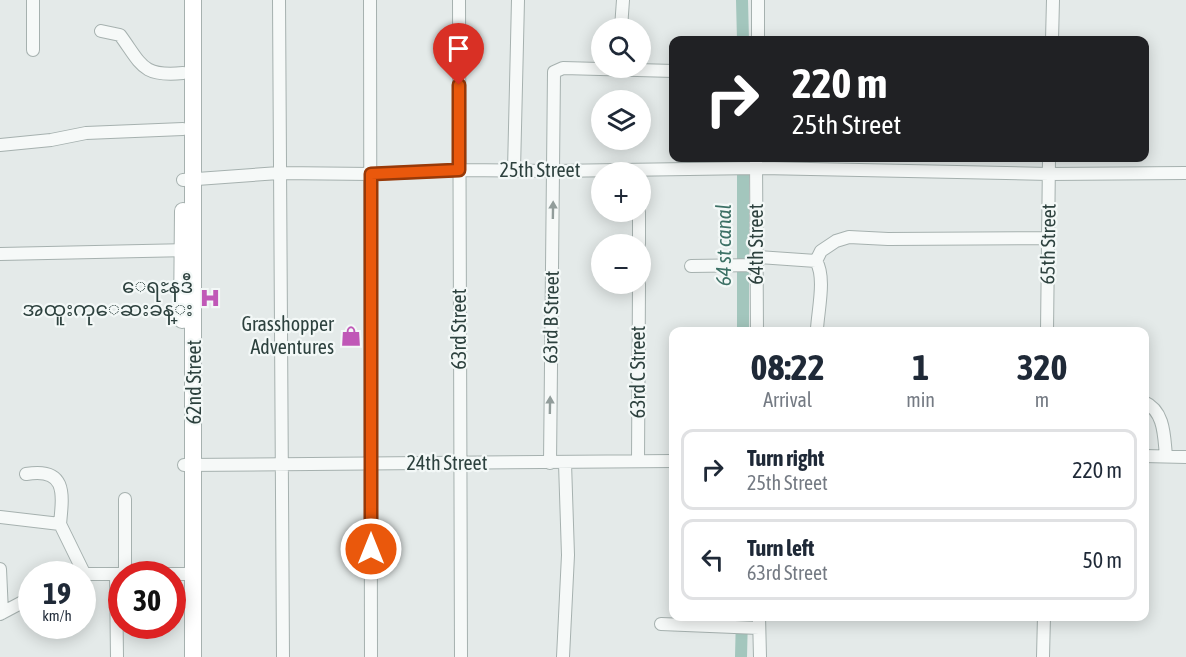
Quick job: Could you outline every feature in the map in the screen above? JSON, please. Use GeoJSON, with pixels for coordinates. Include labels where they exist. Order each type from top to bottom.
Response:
{"type":"FeatureCollection","features":[{"type":"Feature","properties":{"kind":"main road","name":"62nd Street"},"geometry":{"type":"LineString","coordinates":[[183,0],[183,129],[188,180]]}},
{"type":"Feature","properties":{"kind":"main road","name":"62nd Street"},"geometry":{"type":"LineString","coordinates":[[193,0],[188,180],[189,574],[193,657]]}},
{"type":"Feature","properties":{"kind":"main road","name":"62nd Street"},"geometry":{"type":"LineString","coordinates":[[184,657],[189,574]]}},
{"type":"Feature","properties":{"kind":"street"},"geometry":{"type":"LineString","coordinates":[[33,0],[33,50]]}},
{"type":"Feature","properties":{"kind":"street"},"geometry":{"type":"LineString","coordinates":[[279,0],[283,657]]}},
{"type":"Feature","properties":{"kind":"street"},"geometry":{"type":"LineString","coordinates":[[370,0],[371,657]]}},
{"type":"Feature","properties":{"kind":"street","name":"63rd Street"},"geometry":{"type":"LineString","coordinates":[[459,0],[461,657]]}},
{"type":"Feature","properties":{"kind":"street"},"geometry":{"type":"LineString","coordinates":[[514,170],[518,0]]}},
{"type":"Feature","properties":{"kind":"street"},"geometry":{"type":"LineString","coordinates":[[622,18],[623,0]]}},
{"type":"Feature","properties":{"kind":"street"},"geometry":{"type":"LineString","coordinates":[[758,0],[758,36]]}},
{"type":"Feature","properties":{"kind":"street"},"geometry":{"type":"LineString","coordinates":[[1052,36],[1053,0]]}},
{"type":"Feature","properties":{"kind":"street"},"geometry":{"type":"LineString","coordinates":[[101,31],[120,35],[144,68],[152,73],[183,73]]}},
{"type":"Feature","properties":{"kind":"street","name":"63rd B Street"},"geometry":{"type":"LineString","coordinates":[[549,463],[554,75],[556,70],[563,68],[669,71]]}},
{"type":"Feature","properties":{"kind":"street"},"geometry":{"type":"LineString","coordinates":[[0,145],[51,140],[86,133],[183,129]]}},
{"type":"Feature","properties":{"kind":"street","name":"65th Street"},"geometry":{"type":"LineString","coordinates":[[1047,327],[1049,162]]}},
{"type":"Feature","properties":{"kind":"street","name":"25th Street"},"geometry":{"type":"LineString","coordinates":[[651,170],[749,166],[1049,174],[1186,173]]}},
{"type":"Feature","properties":{"kind":"street","name":"64th Street"},"geometry":{"type":"LineString","coordinates":[[749,166],[750,263],[756,327]]}},
{"type":"Feature","properties":{"kind":"street","name":"25th Street"},"geometry":{"type":"LineString","coordinates":[[188,180],[279,173],[371,174],[459,170],[591,171]]}},
{"type":"Feature","properties":{"kind":"street"},"geometry":{"type":"LineString","coordinates":[[816,261],[821,251],[836,241],[849,237],[888,239],[1048,238]]}},
{"type":"Feature","properties":{"kind":"street"},"geometry":{"type":"LineString","coordinates":[[0,254],[188,250]]}},
{"type":"Feature","properties":{"kind":"street"},"geometry":{"type":"LineString","coordinates":[[691,266],[816,261]]}},
{"type":"Feature","properties":{"kind":"street"},"geometry":{"type":"LineString","coordinates":[[816,261],[820,270],[817,327]]}},
{"type":"Feature","properties":{"kind":"street","name":"63rd C Street"},"geometry":{"type":"LineString","coordinates":[[638,461],[639,294]]}},
{"type":"Feature","properties":{"kind":"street"},"geometry":{"type":"LineString","coordinates":[[1149,404],[1154,406],[1163,426],[1166,456]]}},
{"type":"Feature","properties":{"kind":"street"},"geometry":{"type":"LineString","coordinates":[[1149,456],[1186,457]]}},
{"type":"Feature","properties":{"kind":"street","name":"24th Street"},"geometry":{"type":"LineString","coordinates":[[189,465],[669,461]]}},
{"type":"Feature","properties":{"kind":"street"},"geometry":{"type":"LineString","coordinates":[[563,657],[568,555],[565,463]]}},
{"type":"Feature","properties":{"kind":"street"},"geometry":{"type":"LineString","coordinates":[[26,474],[49,473],[57,479],[63,493],[60,524],[76,561]]}},
{"type":"Feature","properties":{"kind":"street"},"geometry":{"type":"LineString","coordinates":[[121,561],[125,499]]}},
{"type":"Feature","properties":{"kind":"street"},"geometry":{"type":"LineString","coordinates":[[0,517],[60,524]]}},
{"type":"Feature","properties":{"kind":"street"},"geometry":{"type":"LineString","coordinates":[[0,569],[1,613],[18,604]]}},
{"type":"Feature","properties":{"kind":"street"},"geometry":{"type":"LineString","coordinates":[[1043,657],[1044,621]]}},
{"type":"Feature","properties":{"kind":"street"},"geometry":{"type":"LineString","coordinates":[[661,624],[752,625],[760,657]]}},
{"type":"Feature","properties":{"kind":"street"},"geometry":{"type":"LineString","coordinates":[[117,657],[118,639]]}},
{"type":"Feature","properties":{"kind":"waterway","name":"64 st canal"},"geometry":{"type":"LineString","coordinates":[[742,0],[743,36]]}},
{"type":"Feature","properties":{"kind":"waterway","name":"64 st canal"},"geometry":{"type":"LineString","coordinates":[[743,162],[743,327]]}},
{"type":"Feature","properties":{"kind":"waterway","name":"64 st canal"},"geometry":{"type":"LineString","coordinates":[[741,657],[742,621]]}},
{"type":"Feature","properties":{"kind":"place","name":"ေရႊနဒီ အထူးကုေဆးခန္း"},"geometry":{"type":"Point","coordinates":[210,298]}},
{"type":"Feature","properties":{"kind":"place","name":"Grasshopper Adventures"},"geometry":{"type":"Point","coordinates":[351,336]}},
{"type":"Feature","properties":{"kind":"route"},"geometry":{"type":"LineString","coordinates":[[371,549],[371,174],[459,170],[459,85]]}}]}
